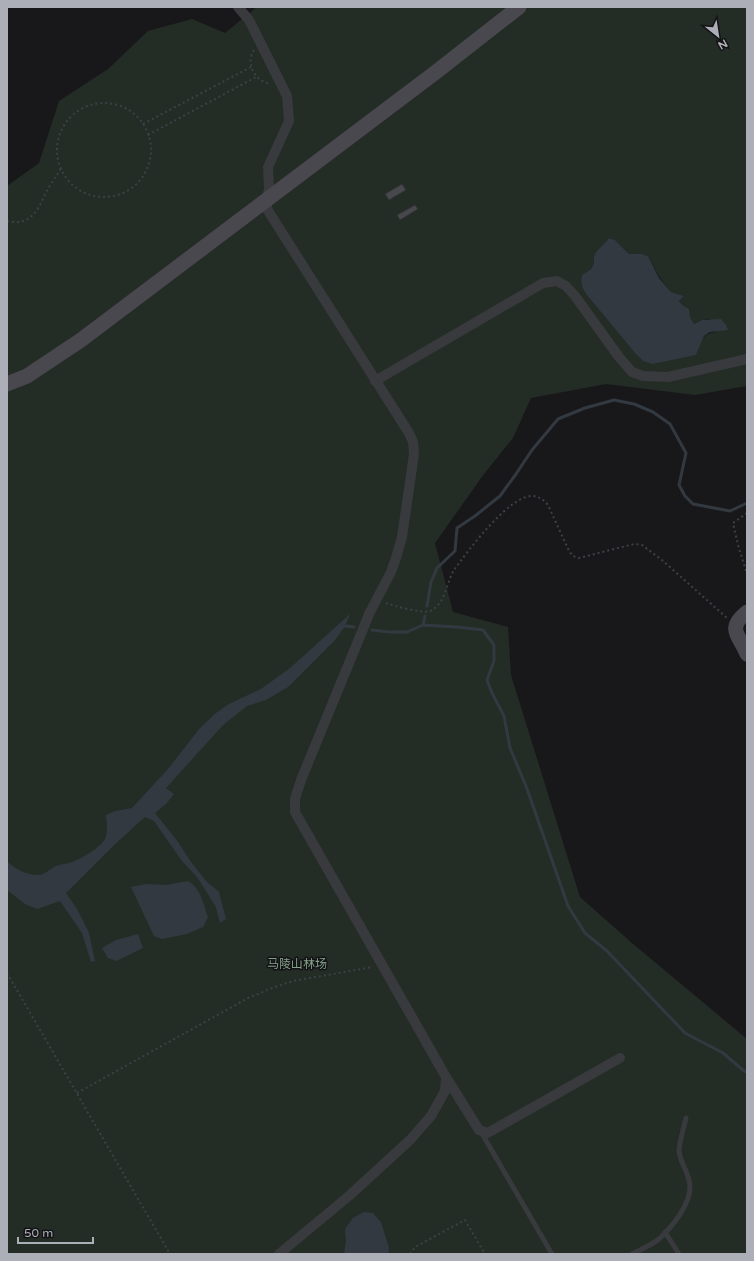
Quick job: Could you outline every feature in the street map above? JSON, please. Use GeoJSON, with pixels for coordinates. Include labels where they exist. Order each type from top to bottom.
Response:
{"type":"FeatureCollection","features":[{"type":"Feature","properties":{"kind":"street"},"geometry":{"type":"LineString","coordinates":[[238,7],[249,20],[287,96],[289,121],[268,167],[267,209],[409,433],[413,442],[414,454],[402,537],[391,572],[370,612],[300,780],[295,799],[295,812],[446,1077],[479,1130],[487,1133],[493,1130],[620,1058]]}},
{"type":"Feature","properties":{"kind":"street"},"geometry":{"type":"LineString","coordinates":[[7,384],[27,376],[81,340],[436,72],[519,7]]}},
{"type":"Feature","properties":{"kind":"street"},"geometry":{"type":"LineString","coordinates":[[376,380],[543,283],[557,282],[566,286],[575,296],[619,357],[632,372],[643,376],[668,377],[747,359]]}},
{"type":"Feature","properties":{"kind":"street"},"geometry":{"type":"LineString","coordinates":[[747,612],[739,618],[735,626],[737,635],[747,654]]}},
{"type":"Feature","properties":{"kind":"street"},"geometry":{"type":"LineString","coordinates":[[279,1254],[350,1195],[410,1140],[431,1116],[445,1091],[446,1077]]}},
{"type":"Feature","properties":{"kind":"lane"},"geometry":{"type":"LineString","coordinates":[[632,1254],[658,1239],[676,1220],[685,1206],[690,1186],[679,1151],[686,1118]]}},
{"type":"Feature","properties":{"kind":"lane"},"geometry":{"type":"LineString","coordinates":[[479,1130],[552,1254]]}},
{"type":"Feature","properties":{"kind":"lane"},"geometry":{"type":"LineString","coordinates":[[665,1232],[679,1254]]}},
{"type":"Feature","properties":{"kind":"path"},"geometry":{"type":"LineString","coordinates":[[260,43],[253,51],[250,58],[251,67],[256,77],[262,82],[269,84],[281,84]]}},
{"type":"Feature","properties":{"kind":"path"},"geometry":{"type":"LineString","coordinates":[[143,124],[251,67]]}},
{"type":"Feature","properties":{"kind":"path"},"geometry":{"type":"LineString","coordinates":[[148,135],[256,77]]}},
{"type":"Feature","properties":{"kind":"path"},"geometry":{"type":"LineString","coordinates":[[111,103],[125,108],[138,117],[148,135],[150,145],[149,160],[144,174],[133,186],[120,194],[105,197],[89,195],[75,188],[65,176],[58,162],[56,147],[60,132],[68,119],[81,109],[95,104],[111,103]]}},
{"type":"Feature","properties":{"kind":"path"},"geometry":{"type":"LineString","coordinates":[[7,221],[23,221],[31,217],[37,210],[49,186],[61,168]]}},
{"type":"Feature","properties":{"kind":"path"},"geometry":{"type":"LineString","coordinates":[[376,601],[429,612],[439,606],[453,571],[498,516],[524,498],[532,496],[543,499],[548,505],[569,552],[574,556],[579,558],[634,544],[642,545],[662,560],[735,626]]}},
{"type":"Feature","properties":{"kind":"path"},"geometry":{"type":"LineString","coordinates":[[747,513],[733,523],[747,574]]}},
{"type":"Feature","properties":{"kind":"path"},"geometry":{"type":"LineString","coordinates":[[77,1093],[248,998],[262,992],[293,981],[382,966]]}},
{"type":"Feature","properties":{"kind":"path"},"geometry":{"type":"LineString","coordinates":[[7,973],[170,1254]]}},
{"type":"Feature","properties":{"kind":"path"},"geometry":{"type":"LineString","coordinates":[[410,1254],[415,1248],[465,1220],[485,1254]]}},
{"type":"Feature","properties":{"kind":"green space","name":"马陵山林场"},"geometry":{"type":"Polygon","coordinates":[[[257,7],[747,7],[747,386],[695,395],[606,384],[531,398],[513,438],[484,474],[435,543],[453,612],[508,627],[511,675],[580,897],[632,943],[747,1039],[747,1254],[7,1254],[7,186],[39,163],[59,101],[108,69],[148,31],[192,19],[225,33],[257,7]],[[609,238],[598,249],[591,269],[582,275],[581,282],[586,294],[643,361],[696,355],[704,337],[716,332],[710,319],[702,320],[694,324],[679,301],[684,296],[671,292],[660,278],[648,256],[629,254],[615,240],[609,238]]]}},
{"type":"Feature","properties":{"kind":"shaded area"},"geometry":{"type":"Polygon","coordinates":[[[609,238],[615,240],[629,254],[641,254],[648,256],[659,278],[671,292],[684,296],[679,301],[683,306],[689,309],[690,317],[694,324],[702,320],[721,319],[728,330],[710,332],[704,336],[696,355],[652,364],[643,361],[588,297],[581,282],[582,275],[591,269],[594,263],[596,252],[609,238]]]}},
{"type":"Feature","properties":{"kind":"shaded area"},"geometry":{"type":"Polygon","coordinates":[[[350,614],[345,626],[335,640],[288,687],[266,700],[247,706],[223,725],[166,788],[174,794],[166,804],[155,813],[207,882],[219,892],[226,919],[220,923],[216,907],[197,877],[182,861],[154,821],[145,817],[115,844],[66,893],[77,909],[89,933],[95,961],[91,962],[82,933],[60,901],[37,909],[25,904],[7,890],[7,861],[13,867],[21,871],[34,875],[40,875],[56,866],[76,861],[95,849],[103,842],[106,836],[106,815],[115,811],[132,808],[168,769],[200,728],[216,713],[229,704],[261,689],[290,668],[350,614]]]}},
{"type":"Feature","properties":{"kind":"shaded area"},"geometry":{"type":"Polygon","coordinates":[[[188,881],[199,892],[208,917],[203,927],[187,934],[162,939],[154,936],[131,887],[146,884],[166,885],[188,881]]]}},
{"type":"Feature","properties":{"kind":"shaded area"},"geometry":{"type":"Polygon","coordinates":[[[138,934],[143,948],[116,961],[108,958],[102,948],[116,940],[138,934]]]}},
{"type":"Feature","properties":{"kind":"shaded area"},"geometry":{"type":"Polygon","coordinates":[[[364,1212],[373,1213],[381,1222],[389,1248],[388,1254],[344,1254],[346,1241],[345,1229],[353,1218],[364,1212]]]}},
{"type":"Feature","properties":{"kind":"building"},"geometry":{"type":"Polygon","coordinates":[[[402,184],[406,190],[389,200],[385,194],[402,184]]]}},
{"type":"Feature","properties":{"kind":"building"},"geometry":{"type":"Polygon","coordinates":[[[415,205],[418,209],[400,220],[397,215],[415,205]]]}},
{"type":"Feature","properties":{"kind":"waterway"},"geometry":{"type":"LineString","coordinates":[[427,606],[431,582],[437,568],[455,551],[457,528],[500,496],[532,450],[558,419],[585,408],[614,400],[634,404],[653,412],[670,424],[686,453],[679,485],[685,496],[693,504],[730,511],[747,503]]}},
{"type":"Feature","properties":{"kind":"waterway"},"geometry":{"type":"LineString","coordinates":[[372,630],[407,632],[423,625],[425,616]]}},
{"type":"Feature","properties":{"kind":"waterway"},"geometry":{"type":"LineString","coordinates":[[423,625],[483,630],[494,645],[494,661],[487,680],[504,716],[510,748],[526,786],[568,906],[585,933],[607,951],[685,1033],[723,1053],[747,1072]]}},
{"type":"Feature","properties":{"kind":"waterway"},"geometry":{"type":"LineString","coordinates":[[345,626],[354,627]]}}]}
